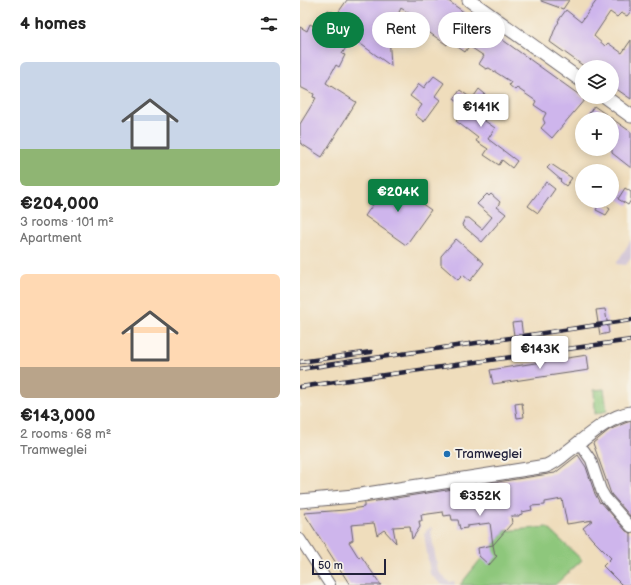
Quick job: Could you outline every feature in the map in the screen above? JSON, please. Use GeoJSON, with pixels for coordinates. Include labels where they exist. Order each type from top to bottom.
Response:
{"type":"FeatureCollection","features":[{"type":"Feature","properties":{"kind":"street"},"geometry":{"type":"LineString","coordinates":[[469,0],[575,76]]}},
{"type":"Feature","properties":{"kind":"street"},"geometry":{"type":"LineString","coordinates":[[614,104],[631,116]]}},
{"type":"Feature","properties":{"kind":"street"},"geometry":{"type":"LineString","coordinates":[[300,501],[339,498],[546,466],[556,461],[601,426],[627,414]]}},
{"type":"Feature","properties":{"kind":"street"},"geometry":{"type":"LineString","coordinates":[[584,450],[591,460],[601,490],[605,497],[631,527]]}},
{"type":"Feature","properties":{"kind":"street"},"geometry":{"type":"LineString","coordinates":[[300,539],[330,585]]}},
{"type":"Feature","properties":{"kind":"shaded area"},"geometry":{"type":"Polygon","coordinates":[[[631,240],[631,258],[626,265],[616,264],[631,240]]]}},
{"type":"Feature","properties":{"kind":"shaded area"},"geometry":{"type":"Polygon","coordinates":[[[430,527],[432,528],[431,532],[438,571],[449,582],[454,581],[455,585],[442,585],[430,574],[424,533],[426,533],[426,530],[430,527]]]}},
{"type":"Feature","properties":{"kind":"green space"},"geometry":{"type":"Polygon","coordinates":[[[604,389],[607,411],[595,414],[594,390],[604,389]]]}},
{"type":"Feature","properties":{"kind":"green space"},"geometry":{"type":"Polygon","coordinates":[[[547,527],[582,560],[555,585],[460,585],[504,533],[504,531],[547,527]]]}},
{"type":"Feature","properties":{"kind":"building"},"geometry":{"type":"Polygon","coordinates":[[[347,0],[447,0],[464,12],[438,12],[438,39],[430,33],[430,12],[407,12],[401,8],[399,12],[372,12],[372,48],[390,48],[391,66],[364,46],[364,12],[339,12],[347,0]]]}},
{"type":"Feature","properties":{"kind":"building"},"geometry":{"type":"Polygon","coordinates":[[[541,0],[569,0],[563,9],[541,0]]]}},
{"type":"Feature","properties":{"kind":"building"},"geometry":{"type":"Polygon","coordinates":[[[597,0],[631,0],[631,11],[627,16],[621,13],[617,17],[610,12],[594,36],[605,46],[608,43],[622,53],[631,40],[631,99],[619,91],[619,60],[575,60],[550,42],[559,22],[558,21],[566,10],[581,22],[597,0]]]}},
{"type":"Feature","properties":{"kind":"building"},"geometry":{"type":"Polygon","coordinates":[[[310,24],[312,25],[312,48],[346,48],[342,54],[345,55],[339,67],[336,65],[326,83],[356,102],[322,157],[300,143],[300,124],[316,98],[313,97],[314,94],[300,87],[300,27],[307,31],[310,24]]]}},
{"type":"Feature","properties":{"kind":"building"},"geometry":{"type":"Polygon","coordinates":[[[505,42],[575,92],[575,104],[581,104],[552,138],[541,128],[545,123],[543,119],[546,113],[534,105],[536,101],[517,88],[515,90],[509,85],[511,82],[489,68],[486,69],[479,64],[484,56],[472,48],[505,48],[505,42]]]}},
{"type":"Feature","properties":{"kind":"building"},"geometry":{"type":"Polygon","coordinates":[[[459,48],[468,48],[465,52],[459,48]]]}},
{"type":"Feature","properties":{"kind":"building"},"geometry":{"type":"Polygon","coordinates":[[[434,76],[444,83],[435,96],[440,100],[424,122],[415,115],[422,105],[410,96],[419,84],[424,88],[434,76]]]}},
{"type":"Feature","properties":{"kind":"building"},"geometry":{"type":"Polygon","coordinates":[[[479,89],[485,94],[472,112],[495,128],[488,139],[517,161],[512,168],[502,160],[499,165],[484,155],[488,149],[476,141],[478,138],[456,121],[466,108],[454,99],[460,90],[472,99],[479,89]]]}},
{"type":"Feature","properties":{"kind":"building"},"geometry":{"type":"Polygon","coordinates":[[[594,106],[603,112],[590,112],[594,106]]]}},
{"type":"Feature","properties":{"kind":"building"},"geometry":{"type":"Polygon","coordinates":[[[619,124],[631,132],[631,168],[616,156],[619,156],[619,124]]]}},
{"type":"Feature","properties":{"kind":"building"},"geometry":{"type":"Polygon","coordinates":[[[551,164],[572,178],[566,186],[547,168],[551,164]]]}},
{"type":"Feature","properties":{"kind":"building"},"geometry":{"type":"Polygon","coordinates":[[[389,181],[431,210],[406,245],[365,216],[389,181]]]}},
{"type":"Feature","properties":{"kind":"building"},"geometry":{"type":"Polygon","coordinates":[[[546,182],[555,189],[538,213],[528,206],[546,182]]]}},
{"type":"Feature","properties":{"kind":"building"},"geometry":{"type":"Polygon","coordinates":[[[625,188],[631,192],[631,200],[628,205],[619,200],[625,188]]]}},
{"type":"Feature","properties":{"kind":"building"},"geometry":{"type":"Polygon","coordinates":[[[487,194],[489,196],[491,194],[500,202],[497,207],[506,214],[482,242],[462,225],[465,218],[469,218],[482,229],[492,217],[477,204],[487,194]]]}},
{"type":"Feature","properties":{"kind":"building"},"geometry":{"type":"Polygon","coordinates":[[[597,208],[610,209],[606,215],[596,210],[597,208]]]}},
{"type":"Feature","properties":{"kind":"building"},"geometry":{"type":"Polygon","coordinates":[[[456,239],[484,263],[470,281],[463,275],[458,280],[441,265],[441,256],[456,239]]]}},
{"type":"Feature","properties":{"kind":"building"},"geometry":{"type":"Polygon","coordinates":[[[605,309],[609,333],[600,335],[596,310],[605,309]]]}},
{"type":"Feature","properties":{"kind":"building"},"geometry":{"type":"Polygon","coordinates":[[[521,322],[524,345],[516,347],[512,323],[521,322]]]}},
{"type":"Feature","properties":{"kind":"building"},"geometry":{"type":"Polygon","coordinates":[[[587,355],[589,370],[493,384],[490,370],[587,355]]]}},
{"type":"Feature","properties":{"kind":"building"},"geometry":{"type":"Polygon","coordinates":[[[522,403],[524,417],[517,418],[515,404],[522,403]]]}},
{"type":"Feature","properties":{"kind":"building"},"geometry":{"type":"Polygon","coordinates":[[[631,421],[631,517],[611,494],[593,443],[609,430],[631,421]]]}},
{"type":"Feature","properties":{"kind":"building"},"geometry":{"type":"Polygon","coordinates":[[[578,455],[586,467],[595,494],[600,503],[601,502],[626,531],[631,533],[631,585],[622,585],[603,566],[611,558],[583,528],[593,520],[567,524],[562,499],[545,502],[545,505],[531,506],[532,510],[522,512],[519,516],[511,516],[512,523],[493,545],[490,523],[467,526],[467,528],[460,529],[458,520],[452,520],[451,515],[444,516],[443,512],[421,515],[422,521],[419,521],[420,527],[412,539],[410,526],[393,527],[396,543],[384,530],[377,535],[374,523],[351,525],[353,540],[349,542],[359,558],[361,556],[381,585],[350,585],[304,513],[364,507],[364,503],[555,473],[578,455]]]}},
{"type":"Feature","properties":{"kind":"building"},"geometry":{"type":"Polygon","coordinates":[[[493,545],[495,555],[497,556],[489,565],[479,556],[478,548],[493,545]]]}},
{"type":"Feature","properties":{"kind":"railway"},"geometry":{"type":"LineString","coordinates":[[300,369],[631,320]]}},
{"type":"Feature","properties":{"kind":"railway"},"geometry":{"type":"LineString","coordinates":[[300,387],[631,340]]}},
{"type":"Feature","properties":{"kind":"railway"},"geometry":{"type":"LineString","coordinates":[[300,362],[371,352]]}},
{"type":"Feature","properties":{"kind":"place","name":"Tramweglei"},"geometry":{"type":"Point","coordinates":[447,454]}}]}
